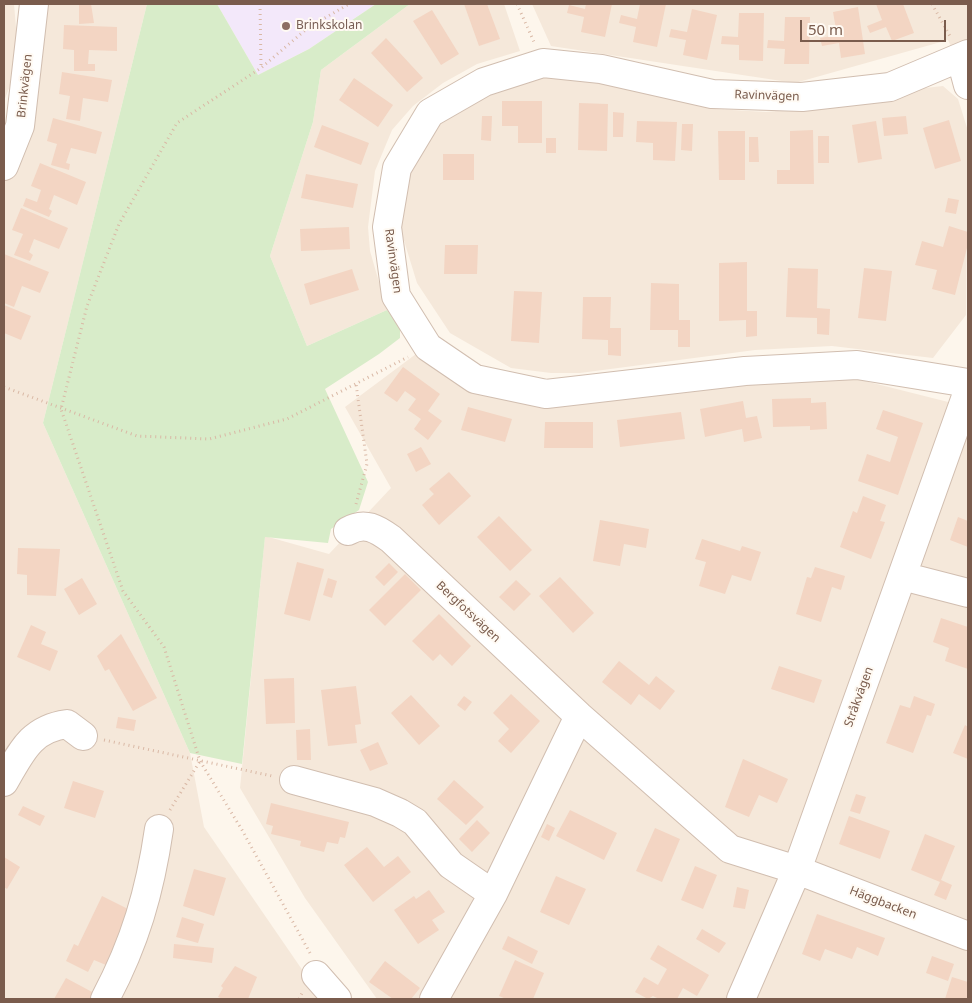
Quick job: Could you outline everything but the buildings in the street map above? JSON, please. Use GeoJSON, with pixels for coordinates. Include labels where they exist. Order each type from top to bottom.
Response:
{"type":"FeatureCollection","features":[{"type":"Feature","properties":{"kind":"street","name":"Brinkvägen"},"geometry":{"type":"LineString","coordinates":[[4,166],[20,126],[34,4]]}},
{"type":"Feature","properties":{"kind":"street","name":"Ravinvägen"},"geometry":{"type":"LineString","coordinates":[[961,51],[890,87],[802,97],[712,94],[601,69],[543,63],[484,82],[430,113],[397,168],[387,228],[396,296],[428,347],[475,379],[546,394],[745,371],[857,365],[968,383]]}},
{"type":"Feature","properties":{"kind":"street"},"geometry":{"type":"LineString","coordinates":[[961,51],[968,85]]}},
{"type":"Feature","properties":{"kind":"street","name":"Stråkvägen"},"geometry":{"type":"LineString","coordinates":[[741,999],[797,870],[968,391]]}},
{"type":"Feature","properties":{"kind":"street","name":"Bergfotsvägen"},"geometry":{"type":"LineString","coordinates":[[348,530],[355,527],[370,527],[391,539],[579,716],[730,849],[797,870]]}},
{"type":"Feature","properties":{"kind":"street"},"geometry":{"type":"LineString","coordinates":[[902,576],[968,593]]}},
{"type":"Feature","properties":{"kind":"street"},"geometry":{"type":"LineString","coordinates":[[434,999],[493,894],[579,716]]}},
{"type":"Feature","properties":{"kind":"street"},"geometry":{"type":"LineString","coordinates":[[4,782],[32,738],[51,726],[67,724],[83,736]]}},
{"type":"Feature","properties":{"kind":"street"},"geometry":{"type":"LineString","coordinates":[[294,780],[375,802],[400,813],[414,822],[451,865],[493,894]]}},
{"type":"Feature","properties":{"kind":"street"},"geometry":{"type":"LineString","coordinates":[[105,999],[140,921],[152,875],[159,828]]}},
{"type":"Feature","properties":{"kind":"street","name":"Häggbacken"},"geometry":{"type":"LineString","coordinates":[[797,870],[968,936]]}},
{"type":"Feature","properties":{"kind":"street"},"geometry":{"type":"LineString","coordinates":[[314,965],[337,999]]}},
{"type":"Feature","properties":{"kind":"path"},"geometry":{"type":"LineString","coordinates":[[260,4],[261,68]]}},
{"type":"Feature","properties":{"kind":"path"},"geometry":{"type":"LineString","coordinates":[[314,965],[242,830],[200,761],[164,647],[123,591],[61,408],[86,306],[119,224],[177,123],[261,68],[309,27],[349,4]]}},
{"type":"Feature","properties":{"kind":"path"},"geometry":{"type":"LineString","coordinates":[[517,4],[543,63]]}},
{"type":"Feature","properties":{"kind":"path"},"geometry":{"type":"LineString","coordinates":[[932,4],[961,51]]}},
{"type":"Feature","properties":{"kind":"path"},"geometry":{"type":"LineString","coordinates":[[4,387],[137,436],[209,440],[288,419],[428,347]]}},
{"type":"Feature","properties":{"kind":"path"},"geometry":{"type":"LineString","coordinates":[[348,530],[367,464],[356,384]]}},
{"type":"Feature","properties":{"kind":"path"},"geometry":{"type":"LineString","coordinates":[[83,736],[294,780]]}},
{"type":"Feature","properties":{"kind":"path"},"geometry":{"type":"LineString","coordinates":[[159,828],[200,761]]}},
{"type":"Feature","properties":{"kind":"shaded area"},"geometry":{"type":"Polygon","coordinates":[[[4,4],[14,4],[19,63],[4,101],[4,4]]]}},
{"type":"Feature","properties":{"kind":"shaded area"},"geometry":{"type":"Polygon","coordinates":[[[32,4],[147,4],[43,423],[190,753],[204,827],[303,971],[331,999],[4,999],[4,171],[32,4]]]}},
{"type":"Feature","properties":{"kind":"shaded area","name":"Brinkskolan"},"geometry":{"type":"Polygon","coordinates":[[[217,4],[376,4],[309,49],[258,75],[217,4]]]}},
{"type":"Feature","properties":{"kind":"shaded area"},"geometry":{"type":"Polygon","coordinates":[[[410,4],[504,4],[520,51],[477,64],[443,83],[413,106],[392,130],[375,171],[368,227],[370,251],[387,310],[307,346],[270,256],[313,122],[321,70],[410,4]]]}},
{"type":"Feature","properties":{"kind":"shaded area"},"geometry":{"type":"Polygon","coordinates":[[[532,4],[968,4],[968,81],[948,40],[795,83],[551,46],[532,4]]]}},
{"type":"Feature","properties":{"kind":"shaded area"},"geometry":{"type":"Polygon","coordinates":[[[560,76],[629,89],[715,109],[766,112],[863,103],[925,88],[943,86],[958,99],[968,131],[966,315],[933,358],[832,346],[755,350],[580,373],[551,373],[511,368],[450,333],[417,283],[402,234],[402,202],[409,173],[436,129],[449,113],[472,97],[526,79],[560,76]]]}},
{"type":"Feature","properties":{"kind":"shaded area"},"geometry":{"type":"Polygon","coordinates":[[[420,351],[501,399],[595,388],[853,378],[968,407],[968,999],[377,999],[305,898],[240,788],[265,536],[329,554],[391,488],[345,407],[420,351]]]}},
{"type":"Feature","properties":{"kind":"green space"},"geometry":{"type":"Polygon","coordinates":[[[147,4],[217,4],[258,75],[309,49],[376,4],[410,4],[321,70],[313,122],[270,256],[307,346],[387,310],[400,327],[400,338],[325,389],[368,482],[359,510],[331,529],[328,543],[265,537],[242,764],[190,753],[43,423],[147,4]]]}},
{"type":"Feature","properties":{"kind":"place","name":"Brinkskolan"},"geometry":{"type":"Point","coordinates":[286,26]}}]}
